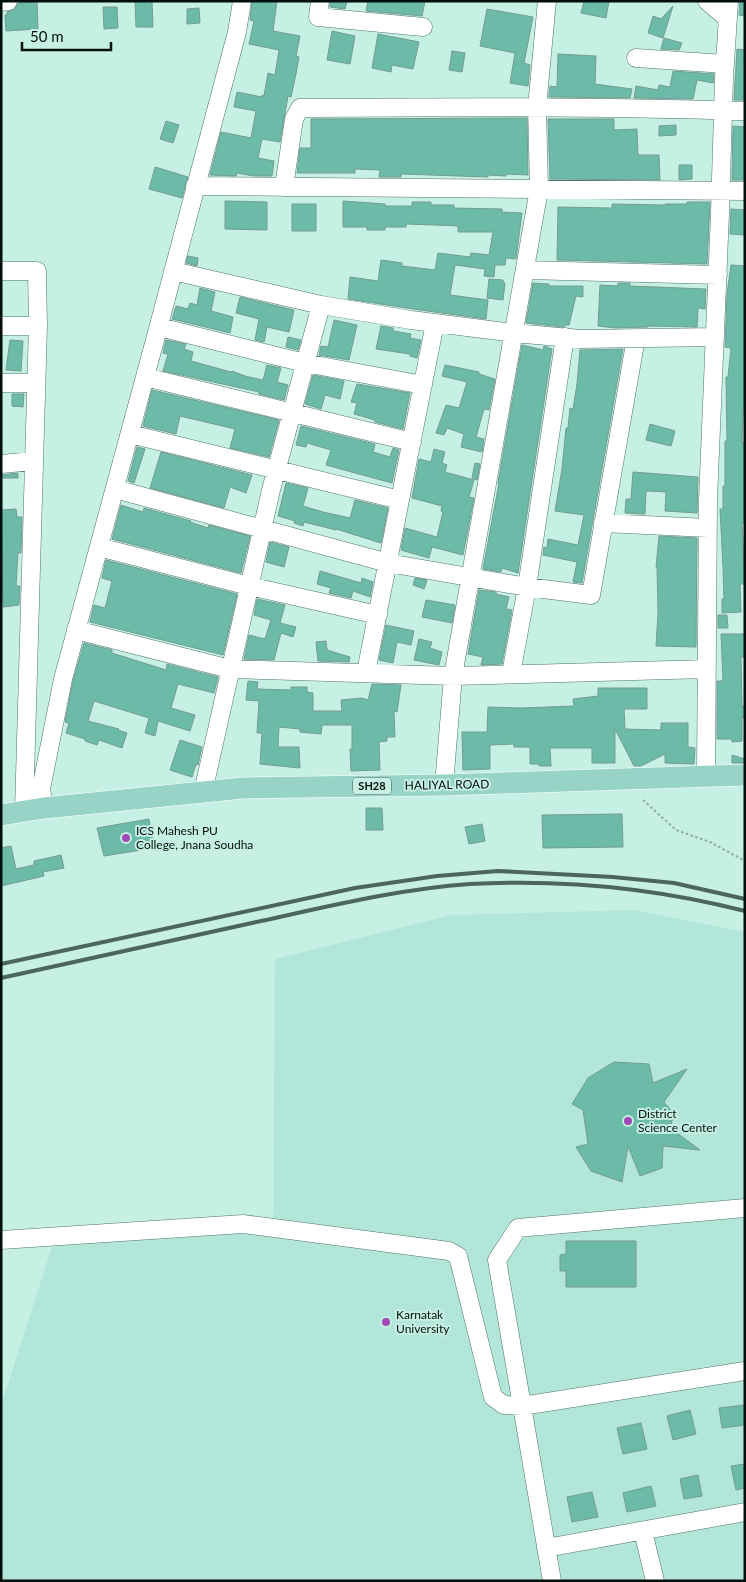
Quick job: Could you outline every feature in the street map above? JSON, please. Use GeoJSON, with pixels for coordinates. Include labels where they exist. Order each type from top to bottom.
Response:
{"type":"FeatureCollection","features":[{"type":"Feature","properties":{"kind":"main road","name":"HALIYAL ROAD"},"geometry":{"type":"LineString","coordinates":[[1,815],[242,788],[444,785],[745,775]]}},
{"type":"Feature","properties":{"kind":"street"},"geometry":{"type":"LineString","coordinates":[[1,2],[8,1]]}},
{"type":"Feature","properties":{"kind":"street"},"geometry":{"type":"LineString","coordinates":[[34,810],[41,789],[63,679],[237,32],[242,1]]}},
{"type":"Feature","properties":{"kind":"street"},"geometry":{"type":"LineString","coordinates":[[320,1],[318,16],[422,27]]}},
{"type":"Feature","properties":{"kind":"street"},"geometry":{"type":"LineString","coordinates":[[444,785],[453,676],[539,189],[537,106],[547,1]]}},
{"type":"Feature","properties":{"kind":"street"},"geometry":{"type":"LineString","coordinates":[[707,1],[728,19]]}},
{"type":"Feature","properties":{"kind":"street"},"geometry":{"type":"LineString","coordinates":[[706,777],[708,528],[728,1]]}},
{"type":"Feature","properties":{"kind":"street"},"geometry":{"type":"LineString","coordinates":[[636,58],[725,64]]}},
{"type":"Feature","properties":{"kind":"street"},"geometry":{"type":"LineString","coordinates":[[284,187],[294,120],[300,108],[537,106],[745,111]]}},
{"type":"Feature","properties":{"kind":"street"},"geometry":{"type":"LineString","coordinates":[[195,186],[745,191]]}},
{"type":"Feature","properties":{"kind":"street"},"geometry":{"type":"LineString","coordinates":[[525,270],[718,275]]}},
{"type":"Feature","properties":{"kind":"street"},"geometry":{"type":"LineString","coordinates":[[1,271],[37,271],[38,326],[34,461],[34,810]]}},
{"type":"Feature","properties":{"kind":"street"},"geometry":{"type":"LineString","coordinates":[[173,271],[321,305],[514,333],[582,339],[715,337]]}},
{"type":"Feature","properties":{"kind":"street"},"geometry":{"type":"LineString","coordinates":[[203,792],[276,470],[321,305]]}},
{"type":"Feature","properties":{"kind":"street"},"geometry":{"type":"LineString","coordinates":[[366,672],[435,323]]}},
{"type":"Feature","properties":{"kind":"street"},"geometry":{"type":"LineString","coordinates":[[1,326],[38,326]]}},
{"type":"Feature","properties":{"kind":"street"},"geometry":{"type":"LineString","coordinates":[[159,327],[305,363],[423,385]]}},
{"type":"Feature","properties":{"kind":"street"},"geometry":{"type":"LineString","coordinates":[[511,674],[527,587],[565,337]]}},
{"type":"Feature","properties":{"kind":"street"},"geometry":{"type":"LineString","coordinates":[[115,489],[388,563],[527,587],[591,595],[636,338]]}},
{"type":"Feature","properties":{"kind":"street"},"geometry":{"type":"LineString","coordinates":[[145,377],[412,442]]}},
{"type":"Feature","properties":{"kind":"street"},"geometry":{"type":"LineString","coordinates":[[1,383],[36,383]]}},
{"type":"Feature","properties":{"kind":"street"},"geometry":{"type":"LineString","coordinates":[[130,434],[400,500]]}},
{"type":"Feature","properties":{"kind":"street"},"geometry":{"type":"LineString","coordinates":[[1,464],[34,461]]}},
{"type":"Feature","properties":{"kind":"street"},"geometry":{"type":"LineString","coordinates":[[603,523],[708,528]]}},
{"type":"Feature","properties":{"kind":"street"},"geometry":{"type":"LineString","coordinates":[[99,547],[249,586],[378,615]]}},
{"type":"Feature","properties":{"kind":"street"},"geometry":{"type":"LineString","coordinates":[[76,630],[230,669],[453,676],[707,669]]}},
{"type":"Feature","properties":{"kind":"street"},"geometry":{"type":"LineString","coordinates":[[552,1581],[497,1260],[518,1228],[745,1208]]}},
{"type":"Feature","properties":{"kind":"street"},"geometry":{"type":"LineString","coordinates":[[1,1240],[243,1224],[449,1251],[458,1256],[493,1397],[504,1405],[522,1406],[745,1371]]}},
{"type":"Feature","properties":{"kind":"street"},"geometry":{"type":"LineString","coordinates":[[546,1548],[745,1512]]}},
{"type":"Feature","properties":{"kind":"street"},"geometry":{"type":"LineString","coordinates":[[643,1531],[655,1581]]}},
{"type":"Feature","properties":{"kind":"path"},"geometry":{"type":"LineString","coordinates":[[643,800],[676,830],[710,842],[745,861]]}},
{"type":"Feature","properties":{"kind":"shaded area","name":"Karnatak University"},"geometry":{"type":"Polygon","coordinates":[[[634,910],[745,932],[745,1581],[1,1581],[1,1406],[55,1237],[273,1231],[275,959],[451,915],[634,910]]]}},
{"type":"Feature","properties":{"kind":"building"},"geometry":{"type":"Polygon","coordinates":[[[152,1],[153,27],[136,27],[135,2],[152,1]]]}},
{"type":"Feature","properties":{"kind":"building"},"geometry":{"type":"Polygon","coordinates":[[[252,1],[277,1],[273,31],[300,36],[296,56],[299,57],[296,74],[291,97],[288,96],[280,142],[262,139],[258,158],[274,161],[272,176],[254,176],[237,173],[236,176],[210,175],[221,132],[251,138],[256,111],[234,107],[237,92],[262,97],[262,95],[264,96],[268,73],[275,75],[279,50],[249,44],[254,21],[250,20],[252,1]]]}},
{"type":"Feature","properties":{"kind":"building"},"geometry":{"type":"Polygon","coordinates":[[[330,1],[347,1],[345,9],[330,7],[330,1]]]}},
{"type":"Feature","properties":{"kind":"building"},"geometry":{"type":"Polygon","coordinates":[[[368,1],[425,1],[422,16],[366,11],[368,1]]]}},
{"type":"Feature","properties":{"kind":"building"},"geometry":{"type":"Polygon","coordinates":[[[584,1],[609,1],[606,18],[581,13],[584,1]]]}},
{"type":"Feature","properties":{"kind":"building"},"geometry":{"type":"Polygon","coordinates":[[[740,1],[745,1],[745,16],[739,15],[740,1]]]}},
{"type":"Feature","properties":{"kind":"building"},"geometry":{"type":"Polygon","coordinates":[[[37,2],[38,29],[6,31],[5,15],[7,15],[7,12],[15,9],[18,3],[37,2]]]}},
{"type":"Feature","properties":{"kind":"building"},"geometry":{"type":"Polygon","coordinates":[[[673,6],[663,38],[648,33],[653,16],[661,19],[673,6]]]}},
{"type":"Feature","properties":{"kind":"building"},"geometry":{"type":"Polygon","coordinates":[[[103,7],[117,7],[118,28],[104,29],[103,7]]]}},
{"type":"Feature","properties":{"kind":"building"},"geometry":{"type":"Polygon","coordinates":[[[199,8],[200,23],[187,24],[187,9],[199,8]]]}},
{"type":"Feature","properties":{"kind":"building"},"geometry":{"type":"Polygon","coordinates":[[[487,9],[533,17],[524,63],[530,65],[528,86],[510,83],[515,53],[480,46],[487,9]]]}},
{"type":"Feature","properties":{"kind":"building"},"geometry":{"type":"Polygon","coordinates":[[[332,31],[355,36],[350,64],[327,60],[332,31]]]}},
{"type":"Feature","properties":{"kind":"building"},"geometry":{"type":"Polygon","coordinates":[[[378,34],[419,42],[413,69],[392,65],[391,72],[372,68],[378,34]]]}},
{"type":"Feature","properties":{"kind":"building"},"geometry":{"type":"Polygon","coordinates":[[[664,38],[682,43],[679,50],[661,49],[664,38]]]}},
{"type":"Feature","properties":{"kind":"building"},"geometry":{"type":"Polygon","coordinates":[[[737,49],[745,50],[745,100],[734,100],[737,49]]]}},
{"type":"Feature","properties":{"kind":"building"},"geometry":{"type":"Polygon","coordinates":[[[452,51],[465,53],[462,72],[449,70],[452,51]]]}},
{"type":"Feature","properties":{"kind":"building"},"geometry":{"type":"Polygon","coordinates":[[[558,54],[596,56],[595,84],[632,89],[630,98],[549,97],[550,86],[557,87],[558,54]]]}},
{"type":"Feature","properties":{"kind":"building"},"geometry":{"type":"Polygon","coordinates":[[[673,71],[714,74],[713,83],[697,80],[693,99],[634,98],[636,86],[658,90],[659,85],[670,87],[673,71]]]}},
{"type":"Feature","properties":{"kind":"building"},"geometry":{"type":"Polygon","coordinates":[[[527,118],[528,175],[506,174],[506,176],[488,175],[488,177],[401,174],[401,177],[379,177],[380,170],[355,169],[355,173],[297,173],[300,148],[311,148],[311,119],[527,118]]]}},
{"type":"Feature","properties":{"kind":"building"},"geometry":{"type":"Polygon","coordinates":[[[548,119],[614,119],[614,130],[637,129],[638,155],[659,155],[660,180],[550,179],[548,119]]]}},
{"type":"Feature","properties":{"kind":"building"},"geometry":{"type":"Polygon","coordinates":[[[166,121],[179,125],[173,143],[160,139],[166,121]]]}},
{"type":"Feature","properties":{"kind":"building"},"geometry":{"type":"Polygon","coordinates":[[[676,125],[676,135],[659,136],[659,126],[676,125]]]}},
{"type":"Feature","properties":{"kind":"building"},"geometry":{"type":"Polygon","coordinates":[[[733,126],[745,127],[745,180],[732,180],[733,126]]]}},
{"type":"Feature","properties":{"kind":"building"},"geometry":{"type":"Polygon","coordinates":[[[679,165],[692,165],[692,179],[679,180],[679,165]]]}},
{"type":"Feature","properties":{"kind":"building"},"geometry":{"type":"Polygon","coordinates":[[[155,167],[188,177],[182,198],[149,189],[155,167]]]}},
{"type":"Feature","properties":{"kind":"building"},"geometry":{"type":"Polygon","coordinates":[[[225,201],[267,202],[267,230],[225,229],[225,201]]]}},
{"type":"Feature","properties":{"kind":"building"},"geometry":{"type":"Polygon","coordinates":[[[343,201],[385,204],[385,206],[412,206],[412,202],[431,202],[431,205],[454,205],[454,208],[502,209],[502,212],[522,213],[516,259],[506,258],[505,265],[495,265],[494,277],[484,276],[485,269],[455,265],[450,295],[488,300],[486,319],[348,299],[350,277],[378,281],[381,260],[402,263],[402,266],[435,270],[438,253],[470,257],[471,253],[489,255],[493,232],[458,232],[458,226],[406,224],[406,227],[385,227],[385,230],[367,230],[367,227],[343,227],[343,201]]]}},
{"type":"Feature","properties":{"kind":"building"},"geometry":{"type":"Polygon","coordinates":[[[687,202],[710,202],[707,264],[557,260],[558,207],[612,208],[612,204],[665,205],[687,204],[687,202]]]}},
{"type":"Feature","properties":{"kind":"building"},"geometry":{"type":"Polygon","coordinates":[[[292,204],[316,204],[316,231],[292,231],[292,204]]]}},
{"type":"Feature","properties":{"kind":"building"},"geometry":{"type":"Polygon","coordinates":[[[731,209],[745,210],[745,235],[730,234],[731,209]]]}},
{"type":"Feature","properties":{"kind":"building"},"geometry":{"type":"Polygon","coordinates":[[[188,256],[198,258],[197,266],[186,263],[188,256]]]}},
{"type":"Feature","properties":{"kind":"building"},"geometry":{"type":"Polygon","coordinates":[[[731,265],[745,266],[745,412],[743,412],[742,442],[745,442],[745,523],[742,523],[745,584],[740,584],[741,612],[722,613],[722,599],[724,599],[720,509],[723,509],[723,486],[725,486],[725,441],[727,441],[726,377],[728,377],[731,348],[725,347],[727,294],[731,265]]]}},
{"type":"Feature","properties":{"kind":"building"},"geometry":{"type":"Polygon","coordinates":[[[489,279],[503,280],[505,283],[503,300],[487,298],[489,279]]]}},
{"type":"Feature","properties":{"kind":"building"},"geometry":{"type":"Polygon","coordinates":[[[533,283],[549,284],[549,286],[583,286],[583,297],[576,296],[569,325],[564,327],[526,323],[533,283]]]}},
{"type":"Feature","properties":{"kind":"building"},"geometry":{"type":"Polygon","coordinates":[[[618,283],[630,283],[630,286],[706,289],[705,309],[698,308],[697,327],[648,326],[615,328],[598,326],[600,285],[618,286],[618,283]]]}},
{"type":"Feature","properties":{"kind":"building"},"geometry":{"type":"Polygon","coordinates":[[[200,288],[215,292],[211,311],[233,317],[230,333],[172,319],[176,306],[188,309],[190,303],[197,305],[200,288]]]}},
{"type":"Feature","properties":{"kind":"building"},"geometry":{"type":"Polygon","coordinates":[[[240,297],[294,310],[289,332],[267,327],[264,342],[255,340],[259,319],[236,313],[240,297]]]}},
{"type":"Feature","properties":{"kind":"building"},"geometry":{"type":"Polygon","coordinates":[[[334,320],[357,325],[349,360],[319,355],[321,346],[328,347],[334,320]]]}},
{"type":"Feature","properties":{"kind":"building"},"geometry":{"type":"Polygon","coordinates":[[[381,326],[393,328],[393,331],[411,334],[410,338],[421,340],[417,358],[410,356],[410,354],[376,349],[381,326]]]}},
{"type":"Feature","properties":{"kind":"building"},"geometry":{"type":"Polygon","coordinates":[[[288,337],[301,340],[298,350],[286,347],[288,337]]]}},
{"type":"Feature","properties":{"kind":"building"},"geometry":{"type":"Polygon","coordinates":[[[10,340],[23,341],[21,371],[6,370],[10,340]]]}},
{"type":"Feature","properties":{"kind":"building"},"geometry":{"type":"Polygon","coordinates":[[[166,340],[186,344],[184,349],[193,352],[191,361],[245,376],[263,380],[267,365],[281,368],[277,382],[288,385],[284,400],[259,394],[259,392],[163,371],[168,354],[163,353],[166,340]]]}},
{"type":"Feature","properties":{"kind":"building"},"geometry":{"type":"Polygon","coordinates":[[[522,345],[543,350],[544,346],[552,349],[518,573],[502,568],[501,572],[483,569],[522,345]]]}},
{"type":"Feature","properties":{"kind":"building"},"geometry":{"type":"Polygon","coordinates":[[[623,349],[582,583],[573,582],[577,562],[543,555],[544,547],[547,548],[548,539],[578,545],[584,515],[555,511],[566,428],[568,428],[570,408],[573,409],[577,384],[580,350],[623,349]]]}},
{"type":"Feature","properties":{"kind":"building"},"geometry":{"type":"Polygon","coordinates":[[[445,365],[479,372],[479,374],[495,379],[489,410],[484,409],[476,437],[484,439],[482,452],[461,447],[464,434],[447,428],[444,435],[436,433],[446,405],[459,408],[467,382],[442,376],[445,365]]]}},
{"type":"Feature","properties":{"kind":"building"},"geometry":{"type":"Polygon","coordinates":[[[313,375],[344,381],[340,399],[325,395],[321,409],[305,404],[313,375]]]}},
{"type":"Feature","properties":{"kind":"building"},"geometry":{"type":"Polygon","coordinates":[[[357,384],[410,393],[403,429],[375,422],[375,420],[354,414],[357,403],[351,402],[357,384]]]}},
{"type":"Feature","properties":{"kind":"building"},"geometry":{"type":"Polygon","coordinates":[[[152,390],[279,420],[269,457],[230,448],[235,429],[180,416],[176,434],[143,426],[152,390]]]}},
{"type":"Feature","properties":{"kind":"building"},"geometry":{"type":"Polygon","coordinates":[[[12,394],[24,394],[23,407],[12,406],[12,394]]]}},
{"type":"Feature","properties":{"kind":"building"},"geometry":{"type":"Polygon","coordinates":[[[650,424],[675,431],[671,446],[646,440],[650,424]]]}},
{"type":"Feature","properties":{"kind":"building"},"geometry":{"type":"Polygon","coordinates":[[[301,426],[375,444],[373,452],[390,457],[393,448],[399,450],[392,483],[326,465],[331,450],[307,443],[306,447],[296,445],[301,426]]]}},
{"type":"Feature","properties":{"kind":"building"},"geometry":{"type":"Polygon","coordinates":[[[137,447],[145,449],[134,483],[128,481],[137,447]]]}},
{"type":"Feature","properties":{"kind":"building"},"geometry":{"type":"Polygon","coordinates":[[[434,449],[445,452],[442,463],[447,465],[445,472],[474,480],[469,497],[474,498],[463,555],[432,547],[429,558],[401,550],[405,528],[437,537],[443,512],[441,511],[442,506],[412,498],[419,459],[431,462],[434,449]]]}},
{"type":"Feature","properties":{"kind":"building"},"geometry":{"type":"Polygon","coordinates":[[[161,452],[252,475],[246,493],[230,487],[224,508],[150,488],[161,452]]]}},
{"type":"Feature","properties":{"kind":"building"},"geometry":{"type":"Polygon","coordinates":[[[475,463],[480,464],[477,480],[472,478],[475,463]]]}},
{"type":"Feature","properties":{"kind":"building"},"geometry":{"type":"Polygon","coordinates":[[[633,472],[698,477],[697,513],[665,511],[666,492],[648,491],[646,492],[645,514],[625,513],[626,499],[631,499],[633,472]]]}},
{"type":"Feature","properties":{"kind":"building"},"geometry":{"type":"Polygon","coordinates":[[[18,473],[18,478],[1,478],[1,475],[18,473]]]}},
{"type":"Feature","properties":{"kind":"building"},"geometry":{"type":"Polygon","coordinates":[[[286,483],[308,488],[303,506],[323,512],[350,518],[355,500],[388,508],[381,543],[336,529],[304,522],[303,526],[294,523],[295,521],[278,516],[286,483]]]}},
{"type":"Feature","properties":{"kind":"building"},"geometry":{"type":"Polygon","coordinates":[[[121,505],[143,512],[144,508],[191,521],[208,528],[209,525],[250,536],[241,573],[112,539],[121,505]]]}},
{"type":"Feature","properties":{"kind":"building"},"geometry":{"type":"Polygon","coordinates":[[[16,509],[17,517],[22,517],[21,553],[18,553],[16,586],[20,586],[19,605],[3,607],[1,510],[16,509]]]}},
{"type":"Feature","properties":{"kind":"building"},"geometry":{"type":"Polygon","coordinates":[[[659,536],[697,538],[696,647],[656,646],[658,613],[656,567],[659,536]]]}},
{"type":"Feature","properties":{"kind":"building"},"geometry":{"type":"Polygon","coordinates":[[[270,542],[289,547],[284,567],[266,562],[270,542]]]}},
{"type":"Feature","properties":{"kind":"building"},"geometry":{"type":"Polygon","coordinates":[[[106,560],[237,594],[223,655],[90,622],[94,605],[105,608],[112,581],[102,578],[106,560]]]}},
{"type":"Feature","properties":{"kind":"building"},"geometry":{"type":"Polygon","coordinates":[[[320,571],[361,583],[362,578],[373,582],[370,597],[353,591],[351,598],[329,593],[331,588],[317,584],[320,571]]]}},
{"type":"Feature","properties":{"kind":"building"},"geometry":{"type":"Polygon","coordinates":[[[415,578],[427,580],[424,589],[413,585],[415,578]]]}},
{"type":"Feature","properties":{"kind":"building"},"geometry":{"type":"Polygon","coordinates":[[[479,590],[496,592],[496,594],[509,597],[506,609],[512,610],[502,664],[481,665],[483,657],[468,654],[479,590]]]}},
{"type":"Feature","properties":{"kind":"building"},"geometry":{"type":"Polygon","coordinates":[[[257,599],[285,605],[280,623],[296,627],[293,637],[281,633],[274,660],[244,659],[249,635],[265,639],[271,620],[254,615],[257,599]]]}},
{"type":"Feature","properties":{"kind":"building"},"geometry":{"type":"Polygon","coordinates":[[[426,600],[455,605],[452,623],[422,617],[426,600]]]}},
{"type":"Feature","properties":{"kind":"building"},"geometry":{"type":"Polygon","coordinates":[[[718,615],[727,615],[728,628],[718,628],[718,615]]]}},
{"type":"Feature","properties":{"kind":"building"},"geometry":{"type":"Polygon","coordinates":[[[386,625],[414,631],[411,645],[397,642],[393,663],[379,660],[386,625]]]}},
{"type":"Feature","properties":{"kind":"building"},"geometry":{"type":"Polygon","coordinates":[[[721,634],[745,634],[745,657],[741,657],[742,706],[745,706],[745,718],[742,718],[742,741],[732,742],[732,739],[717,739],[717,681],[723,681],[721,634]]]}},
{"type":"Feature","properties":{"kind":"building"},"geometry":{"type":"Polygon","coordinates":[[[419,639],[432,642],[430,648],[442,652],[439,665],[414,660],[419,639]]]}},
{"type":"Feature","properties":{"kind":"building"},"geometry":{"type":"Polygon","coordinates":[[[326,641],[327,650],[350,657],[349,662],[318,661],[316,642],[326,641]]]}},
{"type":"Feature","properties":{"kind":"building"},"geometry":{"type":"Polygon","coordinates":[[[84,643],[112,650],[112,653],[166,670],[167,664],[218,677],[214,693],[178,684],[171,708],[195,715],[190,731],[158,721],[155,736],[145,733],[149,718],[94,701],[88,721],[127,733],[122,748],[99,740],[97,745],[85,741],[85,739],[66,733],[69,723],[65,722],[73,681],[84,643]]]}},
{"type":"Feature","properties":{"kind":"building"},"geometry":{"type":"Polygon","coordinates":[[[248,681],[258,682],[257,689],[291,690],[291,687],[307,687],[307,692],[313,693],[313,711],[342,711],[341,700],[362,698],[368,700],[372,684],[401,685],[397,712],[394,711],[395,737],[387,737],[387,741],[379,742],[380,770],[351,771],[352,725],[322,725],[321,734],[279,727],[278,747],[299,747],[300,768],[260,764],[262,733],[257,733],[259,701],[246,700],[248,681]]]}},
{"type":"Feature","properties":{"kind":"building"},"geometry":{"type":"Polygon","coordinates":[[[598,688],[647,688],[647,709],[624,709],[625,729],[661,730],[661,723],[688,723],[688,747],[695,748],[694,764],[665,763],[665,754],[641,766],[634,766],[615,729],[615,763],[592,763],[592,748],[550,748],[551,766],[539,766],[539,764],[530,764],[530,747],[514,747],[514,744],[490,745],[490,769],[463,770],[462,732],[487,732],[488,707],[574,706],[573,699],[598,696],[598,688]]]}},
{"type":"Feature","properties":{"kind":"building"},"geometry":{"type":"Polygon","coordinates":[[[180,740],[202,747],[198,765],[196,764],[192,777],[170,770],[180,740]]]}},
{"type":"Feature","properties":{"kind":"building"},"geometry":{"type":"Polygon","coordinates":[[[732,755],[745,759],[744,763],[732,763],[732,755]]]}},
{"type":"Feature","properties":{"kind":"building"},"geometry":{"type":"Polygon","coordinates":[[[366,808],[382,808],[383,830],[366,830],[366,808]]]}},
{"type":"Feature","properties":{"kind":"building"},"geometry":{"type":"Polygon","coordinates":[[[622,814],[623,847],[543,848],[542,815],[622,814]]]}},
{"type":"Feature","properties":{"kind":"building","name":"ICS Mahesh PU College, Jnana Soudha"},"geometry":{"type":"Polygon","coordinates":[[[149,819],[154,848],[104,856],[97,828],[149,819]]]}},
{"type":"Feature","properties":{"kind":"building"},"geometry":{"type":"Polygon","coordinates":[[[482,824],[485,841],[469,844],[465,827],[482,824]]]}},
{"type":"Feature","properties":{"kind":"building"},"geometry":{"type":"Polygon","coordinates":[[[11,846],[16,869],[34,865],[34,861],[61,855],[64,868],[43,872],[44,876],[1,886],[1,848],[11,846]]]}},
{"type":"Feature","properties":{"kind":"building","name":"District Science Center"},"geometry":{"type":"Polygon","coordinates":[[[614,1062],[649,1064],[653,1083],[687,1069],[664,1102],[674,1114],[670,1128],[700,1150],[663,1146],[662,1168],[640,1176],[628,1146],[622,1182],[591,1171],[576,1147],[588,1144],[583,1110],[572,1104],[588,1078],[614,1062]]]}},
{"type":"Feature","properties":{"kind":"building"},"geometry":{"type":"Polygon","coordinates":[[[566,1241],[636,1241],[636,1287],[566,1287],[566,1271],[560,1271],[560,1255],[566,1254],[566,1241]]]}},
{"type":"Feature","properties":{"kind":"building"},"geometry":{"type":"Polygon","coordinates":[[[745,1405],[745,1425],[722,1428],[719,1408],[745,1405]]]}},
{"type":"Feature","properties":{"kind":"building"},"geometry":{"type":"Polygon","coordinates":[[[690,1410],[696,1434],[673,1440],[667,1416],[690,1410]]]}},
{"type":"Feature","properties":{"kind":"building"},"geometry":{"type":"Polygon","coordinates":[[[641,1423],[647,1449],[623,1454],[617,1428],[641,1423]]]}},
{"type":"Feature","properties":{"kind":"building"},"geometry":{"type":"Polygon","coordinates":[[[745,1464],[745,1488],[736,1490],[731,1466],[745,1464]]]}},
{"type":"Feature","properties":{"kind":"building"},"geometry":{"type":"Polygon","coordinates":[[[698,1475],[702,1496],[684,1499],[680,1479],[698,1475]]]}},
{"type":"Feature","properties":{"kind":"building"},"geometry":{"type":"Polygon","coordinates":[[[651,1486],[656,1506],[627,1512],[623,1493],[651,1486]]]}},
{"type":"Feature","properties":{"kind":"building"},"geometry":{"type":"Polygon","coordinates":[[[592,1492],[598,1517],[572,1522],[567,1497],[592,1492]]]}},
{"type":"Feature","properties":{"kind":"railway"},"geometry":{"type":"LineString","coordinates":[[1,964],[355,888],[437,876],[498,871],[613,877],[674,883],[745,899]]}},
{"type":"Feature","properties":{"kind":"railway"},"geometry":{"type":"LineString","coordinates":[[1,978],[365,899],[443,886],[505,883],[574,884],[677,896],[745,911]]}},
{"type":"Feature","properties":{"kind":"place","name":"ICS Mahesh PU College, Jnana Soudha"},"geometry":{"type":"Point","coordinates":[126,838]}},
{"type":"Feature","properties":{"kind":"place","name":"District Science Center"},"geometry":{"type":"Point","coordinates":[628,1121]}},
{"type":"Feature","properties":{"kind":"place","name":"Karnatak University"},"geometry":{"type":"Point","coordinates":[386,1322]}}]}
